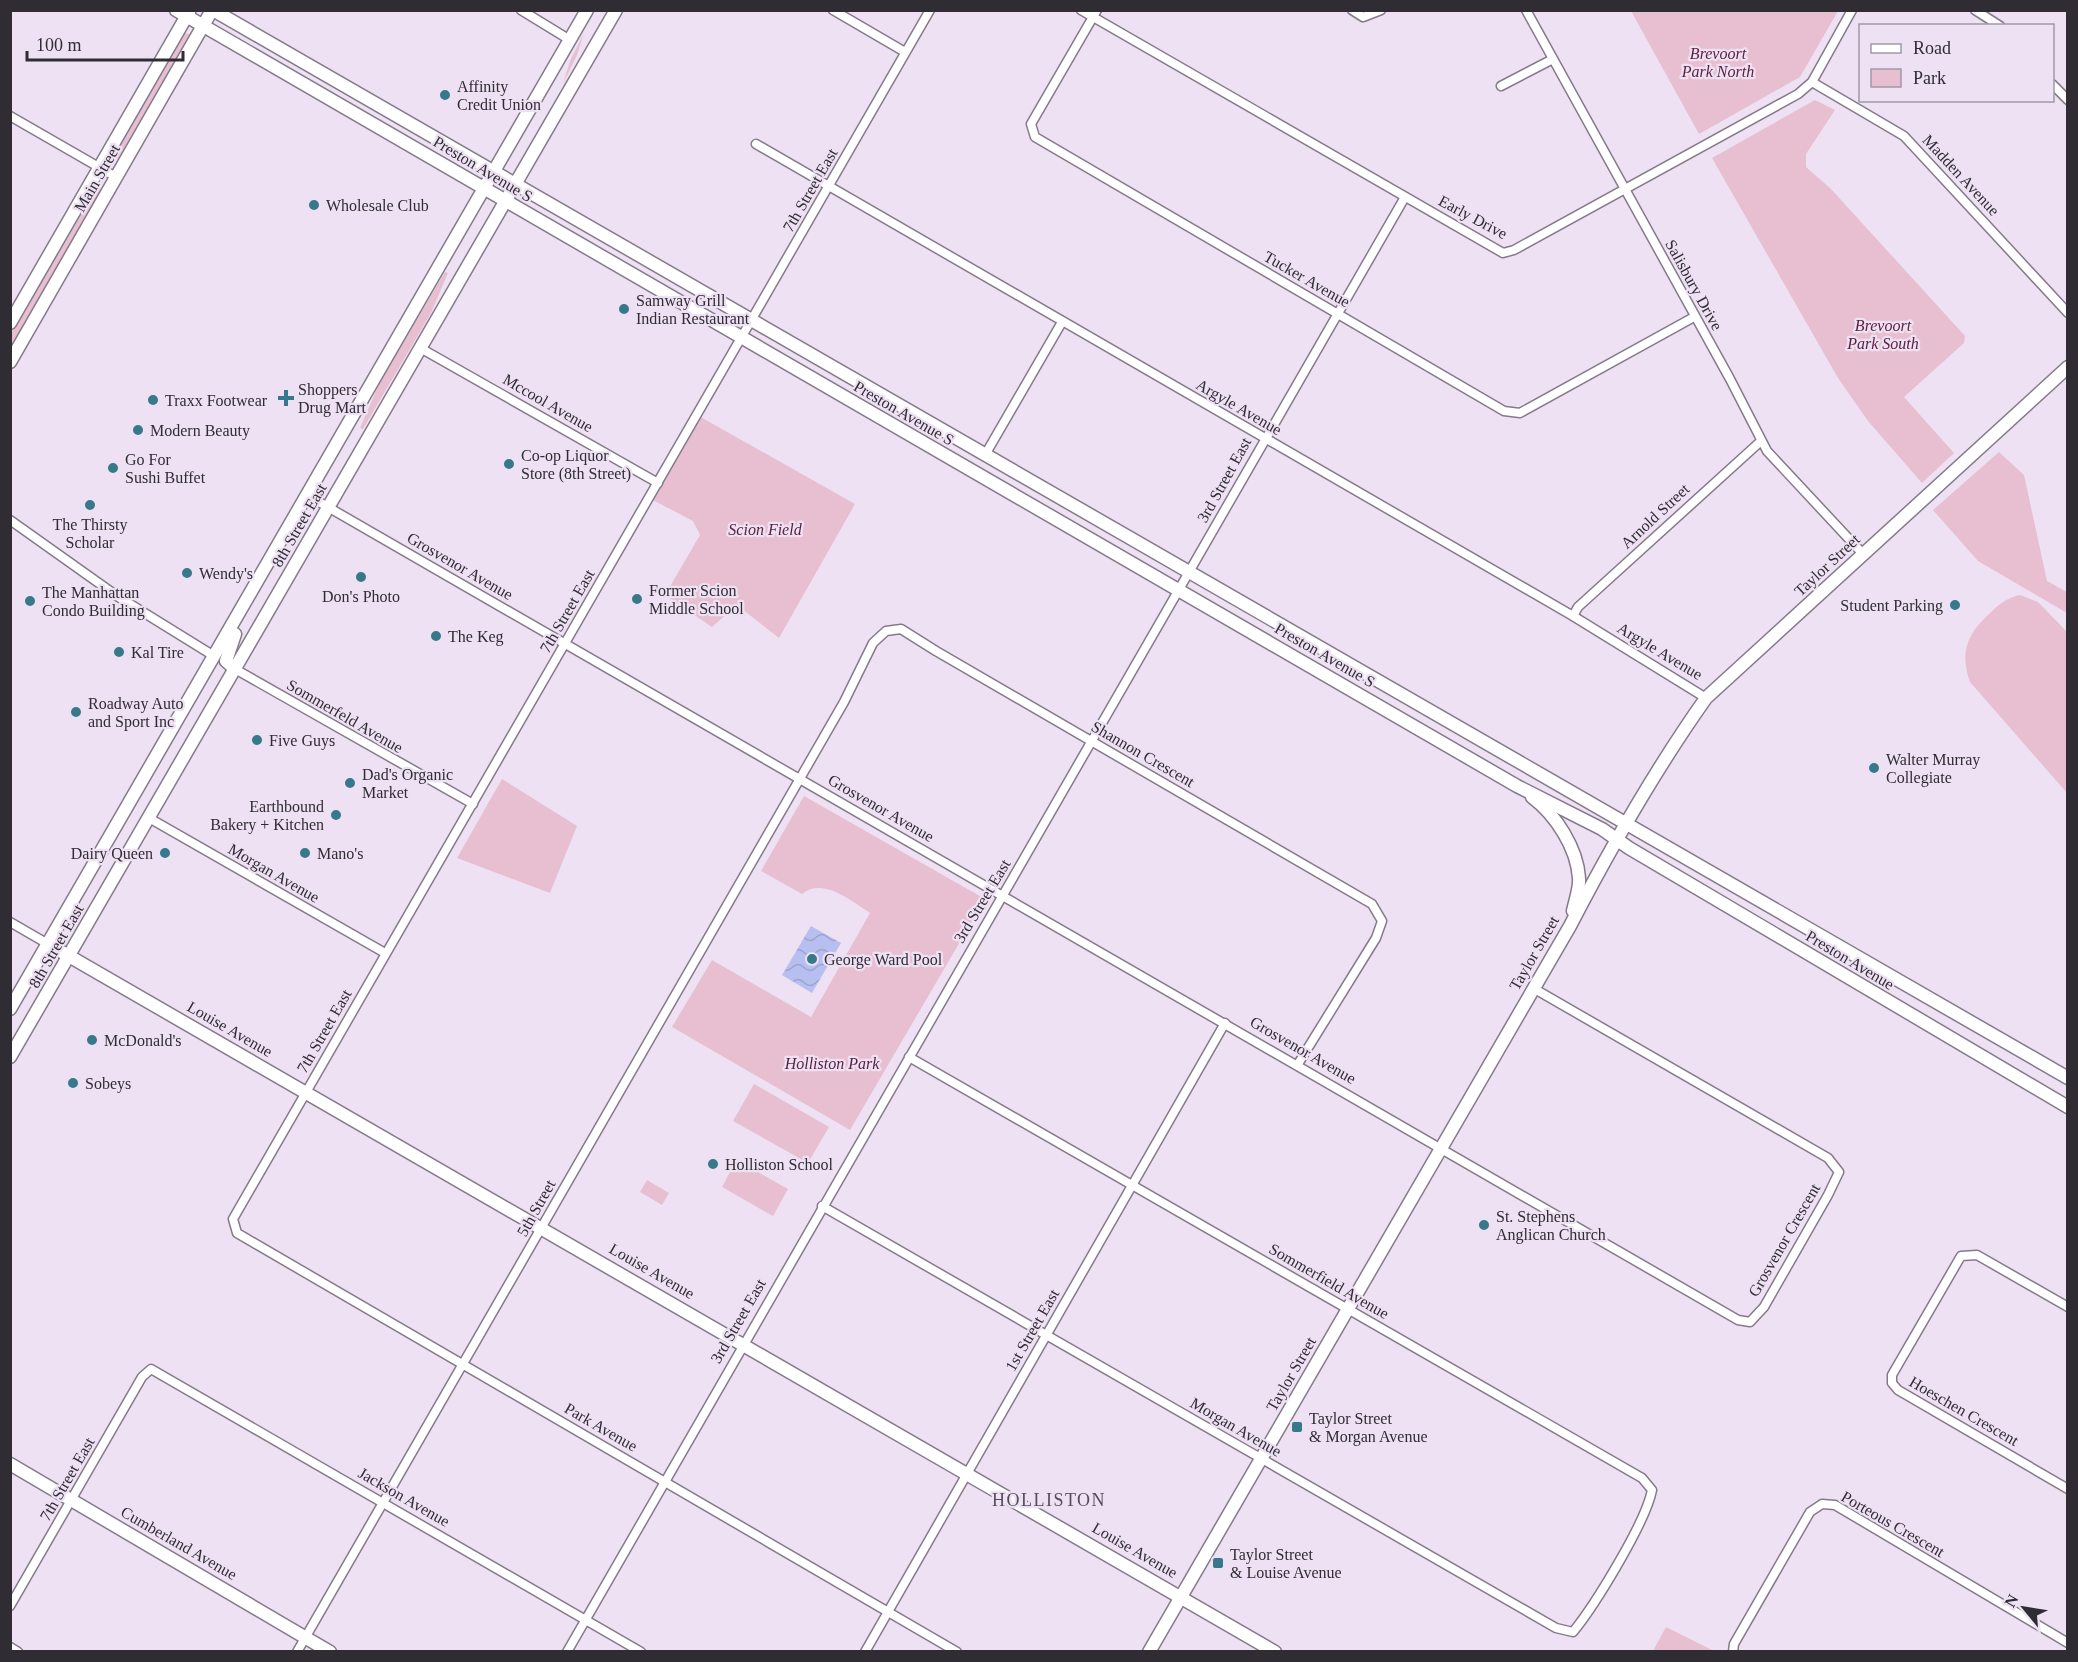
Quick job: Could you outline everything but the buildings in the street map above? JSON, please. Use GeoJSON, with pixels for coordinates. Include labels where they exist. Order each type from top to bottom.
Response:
{"type":"FeatureCollection","features":[{"type":"Feature","properties":{"kind":"main road","name":"Main Street"},"geometry":{"type":"LineString","coordinates":[[10,362],[212,10]]}},
{"type":"Feature","properties":{"kind":"main road","name":"Preston Avenue S"},"geometry":{"type":"LineString","coordinates":[[212,10],[1626,824]]}},
{"type":"Feature","properties":{"kind":"main road","name":"8th Street East"},"geometry":{"type":"LineString","coordinates":[[10,1009],[587,10]]}},
{"type":"Feature","properties":{"kind":"main road","name":"8th Street East"},"geometry":{"type":"LineString","coordinates":[[10,1057],[422,349],[513,185],[616,10]]}},
{"type":"Feature","properties":{"kind":"main road","name":"Main Street"},"geometry":{"type":"LineString","coordinates":[[11,320],[100,167],[184,13]]}},
{"type":"Feature","properties":{"kind":"main road","name":"Preston Avenue S"},"geometry":{"type":"LineString","coordinates":[[184,13],[203,27],[504,202],[1517,786],[1553,802],[1617,839]]}},
{"type":"Feature","properties":{"kind":"main road","name":"Taylor Street"},"geometry":{"type":"LineString","coordinates":[[1149,1652],[1570,926],[1663,760],[1706,698],[2067,367]]}},
{"type":"Feature","properties":{"kind":"main road"},"geometry":{"type":"LineString","coordinates":[[235,669],[226,661],[227,653],[254,588]]}},
{"type":"Feature","properties":{"kind":"main road"},"geometry":{"type":"LineString","coordinates":[[1517,786],[1543,805],[1569,841],[1579,879],[1570,926]]}},
{"type":"Feature","properties":{"kind":"main road","name":"Preston Avenue"},"geometry":{"type":"LineString","coordinates":[[1626,824],[2067,1078]]}},
{"type":"Feature","properties":{"kind":"main road","name":"Preston Avenue"},"geometry":{"type":"LineString","coordinates":[[1617,839],[2067,1107]]}},
{"type":"Feature","properties":{"kind":"main road","name":"Louise Avenue"},"geometry":{"type":"LineString","coordinates":[[48,944],[743,1342],[1275,1652]]}},
{"type":"Feature","properties":{"kind":"main road","name":"Cumberland Avenue"},"geometry":{"type":"LineString","coordinates":[[10,1464],[330,1652]]}},
{"type":"Feature","properties":{"kind":"street"},"geometry":{"type":"LineString","coordinates":[[521,10],[570,40]]}},
{"type":"Feature","properties":{"kind":"street"},"geometry":{"type":"LineString","coordinates":[[833,10],[905,52]]}},
{"type":"Feature","properties":{"kind":"street","name":"7th Street East"},"geometry":{"type":"LineString","coordinates":[[233,1226],[233,1219],[385,953],[930,10]]}},
{"type":"Feature","properties":{"kind":"street","name":"Early Drive"},"geometry":{"type":"LineString","coordinates":[[1082,10],[1095,14],[1405,197],[1503,252],[1514,250],[1625,191],[1798,94],[1812,82],[1852,10]]}},
{"type":"Feature","properties":{"kind":"street"},"geometry":{"type":"LineString","coordinates":[[1353,10],[1364,17],[1381,10]]}},
{"type":"Feature","properties":{"kind":"street","name":"Salisbury Drive"},"geometry":{"type":"LineString","coordinates":[[1526,10],[1761,441],[1863,554]]}},
{"type":"Feature","properties":{"kind":"street"},"geometry":{"type":"LineString","coordinates":[[1975,10],[1997,24]]}},
{"type":"Feature","properties":{"kind":"street","name":"Tucker Avenue"},"geometry":{"type":"LineString","coordinates":[[1095,14],[1031,124],[1035,137],[1504,411],[1520,412],[1694,317]]}},
{"type":"Feature","properties":{"kind":"street"},"geometry":{"type":"LineString","coordinates":[[1502,86],[1553,59]]}},
{"type":"Feature","properties":{"kind":"street","name":"Madden Avenue"},"geometry":{"type":"LineString","coordinates":[[1812,82],[1904,136],[2067,313]]}},
{"type":"Feature","properties":{"kind":"street"},"geometry":{"type":"LineString","coordinates":[[2054,86],[2067,100]]}},
{"type":"Feature","properties":{"kind":"street"},"geometry":{"type":"LineString","coordinates":[[10,116],[116,177]]}},
{"type":"Feature","properties":{"kind":"street","name":"Argyle Avenue"},"geometry":{"type":"LineString","coordinates":[[756,144],[1573,616],[1694,688],[1706,698]]}},
{"type":"Feature","properties":{"kind":"street","name":"3rd Street East"},"geometry":{"type":"LineString","coordinates":[[567,1652],[743,1342],[1405,197]]}},
{"type":"Feature","properties":{"kind":"street"},"geometry":{"type":"LineString","coordinates":[[985,455],[1062,322]]}},
{"type":"Feature","properties":{"kind":"street","name":"Mccool Avenue"},"geometry":{"type":"LineString","coordinates":[[422,349],[658,483]]}},
{"type":"Feature","properties":{"kind":"street","name":"Arnold Street"},"geometry":{"type":"LineString","coordinates":[[1573,616],[1578,607],[1761,441]]}},
{"type":"Feature","properties":{"kind":"street","name":"Grosvenor Avenue"},"geometry":{"type":"LineString","coordinates":[[307,495],[1298,1064],[1440,1148]]}},
{"type":"Feature","properties":{"kind":"street"},"geometry":{"type":"LineString","coordinates":[[10,520],[117,596],[214,656]]}},
{"type":"Feature","properties":{"kind":"street","name":"Shannon Crescent"},"geometry":{"type":"LineString","coordinates":[[800,778],[844,702],[873,643],[886,631],[901,629],[1372,903],[1382,921],[1376,938],[1298,1064]]}},
{"type":"Feature","properties":{"kind":"street","name":"Sommerfeld Avenue"},"geometry":{"type":"LineString","coordinates":[[235,669],[473,804]]}},
{"type":"Feature","properties":{"kind":"street","name":"5th Street"},"geometry":{"type":"LineString","coordinates":[[297,1652],[800,778]]}},
{"type":"Feature","properties":{"kind":"street","name":"Morgan Avenue"},"geometry":{"type":"LineString","coordinates":[[149,818],[385,953]]}},
{"type":"Feature","properties":{"kind":"street","name":"Louise Avenue"},"geometry":{"type":"LineString","coordinates":[[10,922],[48,944]]}},
{"type":"Feature","properties":{"kind":"street","name":"Grosvenor Crescent"},"geometry":{"type":"LineString","coordinates":[[1440,1148],[1738,1320],[1750,1322],[1764,1307],[1839,1172],[1828,1158],[1533,988]]}},
{"type":"Feature","properties":{"kind":"street","name":"1st Street East"},"geometry":{"type":"LineString","coordinates":[[865,1652],[1225,1023]]}},
{"type":"Feature","properties":{"kind":"street","name":"Sommerfield Avenue"},"geometry":{"type":"LineString","coordinates":[[909,1057],[1642,1478],[1652,1490],[1649,1506],[1612,1570]]}},
{"type":"Feature","properties":{"kind":"street","name":"Morgan Avenue"},"geometry":{"type":"LineString","coordinates":[[822,1206],[1556,1628],[1573,1632],[1612,1570]]}},
{"type":"Feature","properties":{"kind":"street","name":"Park Avenue"},"geometry":{"type":"LineString","coordinates":[[233,1226],[237,1233],[957,1652]]}},
{"type":"Feature","properties":{"kind":"street","name":"Hoeschen Crescent"},"geometry":{"type":"LineString","coordinates":[[2067,1307],[1977,1255],[1961,1256],[1892,1374],[1892,1383],[1898,1390],[2067,1489]]}},
{"type":"Feature","properties":{"kind":"street","name":"7th Street East"},"geometry":{"type":"LineString","coordinates":[[10,1606],[142,1377],[152,1369]]}},
{"type":"Feature","properties":{"kind":"street","name":"Jackson Avenue"},"geometry":{"type":"LineString","coordinates":[[152,1369],[641,1652]]}},
{"type":"Feature","properties":{"kind":"street","name":"Porteous Crescent"},"geometry":{"type":"LineString","coordinates":[[1733,1652],[1734,1644],[1810,1512],[1822,1504],[1835,1505],[2067,1643]]}},
{"type":"Feature","properties":{"kind":"street"},"geometry":{"type":"LineString","coordinates":[[10,1647],[18,1652]]}},
{"type":"Feature","properties":{"kind":"green space","name":"Brevoort Park North"},"geometry":{"type":"Polygon","coordinates":[[[1631,11],[1838,11],[1800,77],[1699,134],[1631,11]]]}},
{"type":"Feature","properties":{"kind":"green space"},"geometry":{"type":"Polygon","coordinates":[[[185,32],[191,36],[121,158],[117,159],[114,155],[185,32]]]}},
{"type":"Feature","properties":{"kind":"green space"},"geometry":{"type":"Polygon","coordinates":[[[584,33],[577,55],[563,84],[570,61],[584,33]]]}},
{"type":"Feature","properties":{"kind":"green space","name":"Brevoort Park South"},"geometry":{"type":"Polygon","coordinates":[[[1815,100],[1835,110],[1806,154],[1806,167],[1831,189],[1965,336],[1964,343],[1904,397],[1954,453],[1922,483],[1868,421],[1838,378],[1712,158],[1815,100]]]}},
{"type":"Feature","properties":{"kind":"green space"},"geometry":{"type":"Polygon","coordinates":[[[98,185],[102,190],[11,351],[11,334],[98,185]]]}},
{"type":"Feature","properties":{"kind":"green space"},"geometry":{"type":"Polygon","coordinates":[[[445,272],[448,273],[431,313],[363,429],[360,428],[380,382],[445,272]]]}},
{"type":"Feature","properties":{"kind":"green space","name":"Scion Field"},"geometry":{"type":"Polygon","coordinates":[[[697,415],[855,504],[779,638],[737,605],[712,627],[665,595],[700,535],[693,521],[649,498],[697,415]]]}},
{"type":"Feature","properties":{"kind":"green space"},"geometry":{"type":"Polygon","coordinates":[[[1999,452],[2024,475],[2047,581],[2067,592],[2067,613],[1978,561],[1933,510],[1999,452]]]}},
{"type":"Feature","properties":{"kind":"green space"},"geometry":{"type":"Polygon","coordinates":[[[2020,595],[2038,602],[2067,632],[2067,793],[1970,682],[1967,672],[1967,646],[1980,622],[1999,605],[2020,595]]]}},
{"type":"Feature","properties":{"kind":"green space"},"geometry":{"type":"Polygon","coordinates":[[[502,779],[577,826],[550,893],[457,858],[502,779]]]}},
{"type":"Feature","properties":{"kind":"green space","name":"Holliston Park"},"geometry":{"type":"Polygon","coordinates":[[[804,796],[985,899],[850,1130],[672,1027],[712,960],[811,1017],[870,913],[846,897],[828,889],[810,889],[802,894],[761,871],[804,796]]]}},
{"type":"Feature","properties":{"kind":"green space"},"geometry":{"type":"Polygon","coordinates":[[[754,1084],[829,1127],[808,1163],[733,1121],[754,1084]]]}},
{"type":"Feature","properties":{"kind":"green space"},"geometry":{"type":"Polygon","coordinates":[[[745,1165],[788,1189],[773,1216],[722,1187],[730,1172],[745,1165]]]}},
{"type":"Feature","properties":{"kind":"green space"},"geometry":{"type":"Polygon","coordinates":[[[647,1180],[669,1193],[662,1205],[640,1192],[647,1180]]]}},
{"type":"Feature","properties":{"kind":"green space"},"geometry":{"type":"Polygon","coordinates":[[[1666,1627],[1714,1651],[1653,1651],[1666,1627]]]}},
{"type":"Feature","properties":{"kind":"water","name":"George Ward Pool"},"geometry":{"type":"Polygon","coordinates":[[[811,926],[841,943],[812,993],[782,975],[811,926]]]}},
{"type":"Feature","properties":{"kind":"place","name":"Affinity Credit Union"},"geometry":{"type":"Point","coordinates":[445,95]}},
{"type":"Feature","properties":{"kind":"place","name":"Wholesale Club"},"geometry":{"type":"Point","coordinates":[314,205]}},
{"type":"Feature","properties":{"kind":"place","name":"Samway Grill Indian Restaurant"},"geometry":{"type":"Point","coordinates":[624,309]}},
{"type":"Feature","properties":{"kind":"place","name":"Shoppers Drug Mart"},"geometry":{"type":"Point","coordinates":[286,398]}},
{"type":"Feature","properties":{"kind":"place","name":"Traxx Footwear"},"geometry":{"type":"Point","coordinates":[153,400]}},
{"type":"Feature","properties":{"kind":"place","name":"Modern Beauty"},"geometry":{"type":"Point","coordinates":[138,430]}},
{"type":"Feature","properties":{"kind":"place","name":"Co-op Liquor Store (8th Street)"},"geometry":{"type":"Point","coordinates":[509,464]}},
{"type":"Feature","properties":{"kind":"place","name":"Go For Sushi Buffet"},"geometry":{"type":"Point","coordinates":[113,468]}},
{"type":"Feature","properties":{"kind":"place","name":"The Thirsty Scholar"},"geometry":{"type":"Point","coordinates":[90,505]}},
{"type":"Feature","properties":{"kind":"place","name":"Wendy's"},"geometry":{"type":"Point","coordinates":[187,573]}},
{"type":"Feature","properties":{"kind":"place","name":"Don's Photo"},"geometry":{"type":"Point","coordinates":[361,577]}},
{"type":"Feature","properties":{"kind":"place","name":"Former Scion Middle School"},"geometry":{"type":"Point","coordinates":[637,599]}},
{"type":"Feature","properties":{"kind":"place","name":"The Manhattan Condo Building"},"geometry":{"type":"Point","coordinates":[30,601]}},
{"type":"Feature","properties":{"kind":"place","name":"Student Parking"},"geometry":{"type":"Point","coordinates":[1955,605]}},
{"type":"Feature","properties":{"kind":"place","name":"The Keg"},"geometry":{"type":"Point","coordinates":[436,636]}},
{"type":"Feature","properties":{"kind":"place","name":"Kal Tire"},"geometry":{"type":"Point","coordinates":[119,652]}},
{"type":"Feature","properties":{"kind":"place","name":"Roadway Auto and Sport Inc"},"geometry":{"type":"Point","coordinates":[76,712]}},
{"type":"Feature","properties":{"kind":"place","name":"Five Guys"},"geometry":{"type":"Point","coordinates":[257,740]}},
{"type":"Feature","properties":{"kind":"place","name":"Walter Murray Collegiate"},"geometry":{"type":"Point","coordinates":[1874,768]}},
{"type":"Feature","properties":{"kind":"place","name":"Dad's Organic Market"},"geometry":{"type":"Point","coordinates":[350,783]}},
{"type":"Feature","properties":{"kind":"place","name":"Earthbound Bakery + Kitchen"},"geometry":{"type":"Point","coordinates":[336,815]}},
{"type":"Feature","properties":{"kind":"place","name":"Dairy Queen"},"geometry":{"type":"Point","coordinates":[165,853]}},
{"type":"Feature","properties":{"kind":"place","name":"Mano's"},"geometry":{"type":"Point","coordinates":[305,853]}},
{"type":"Feature","properties":{"kind":"place","name":"George Ward Pool"},"geometry":{"type":"Point","coordinates":[812,959]}},
{"type":"Feature","properties":{"kind":"place","name":"McDonald's"},"geometry":{"type":"Point","coordinates":[92,1040]}},
{"type":"Feature","properties":{"kind":"place","name":"Sobeys"},"geometry":{"type":"Point","coordinates":[73,1083]}},
{"type":"Feature","properties":{"kind":"place","name":"Holliston School"},"geometry":{"type":"Point","coordinates":[713,1164]}},
{"type":"Feature","properties":{"kind":"place","name":"St. Stephens Anglican Church"},"geometry":{"type":"Point","coordinates":[1484,1225]}},
{"type":"Feature","properties":{"kind":"place","name":"Taylor Street & Morgan Avenue"},"geometry":{"type":"Point","coordinates":[1297,1427]}},
{"type":"Feature","properties":{"kind":"place","name":"Taylor Street & Louise Avenue"},"geometry":{"type":"Point","coordinates":[1218,1563]}},
{"type":"Feature","properties":{"kind":"district","name":"HOLLISTON"},"geometry":{"type":"Point","coordinates":[1049,1500]}}]}
